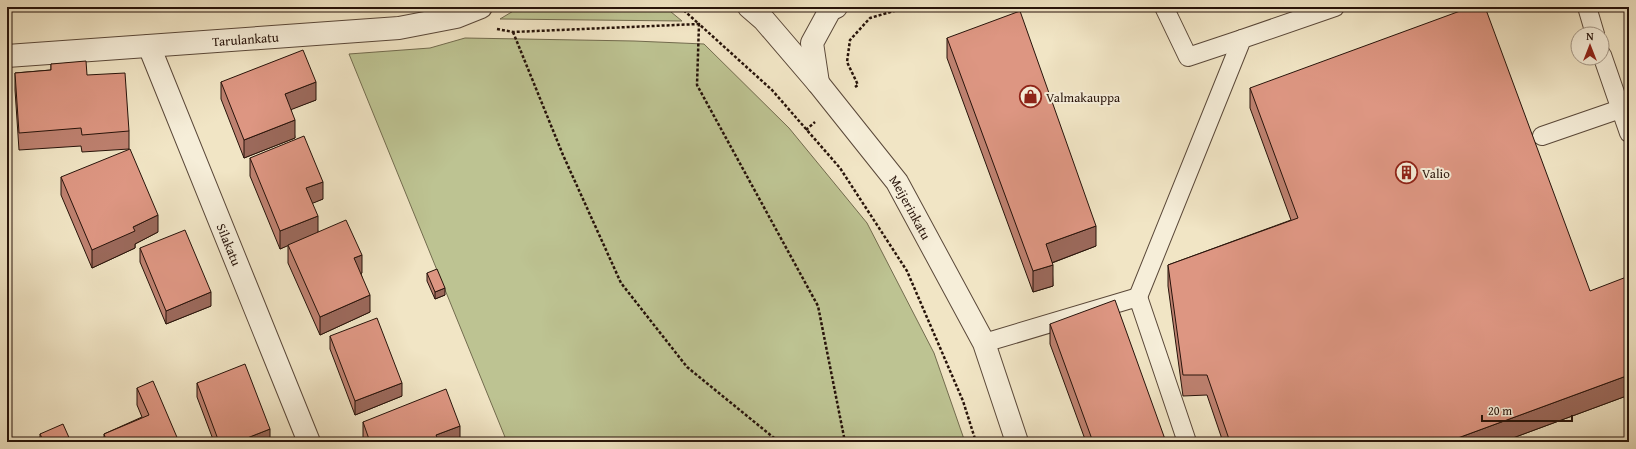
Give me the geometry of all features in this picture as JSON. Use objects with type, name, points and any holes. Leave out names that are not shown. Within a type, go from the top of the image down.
[{"type":"street","name":"Tarulankatu","points":[[7,56],[399,28],[456,17],[481,7]]},
{"type":"street","name":"Meijerinkatu","points":[[749,7],[764,20],[835,103],[897,182],[984,343],[1017,442]]},
{"type":"street","points":[[818,83],[812,43],[830,10],[836,7]]},
{"type":"street","name":"Silakatu","points":[[149,46],[309,442]]},
{"type":"lane","points":[[1164,7],[1188,57],[1335,7]]},
{"type":"lane","points":[[1587,7],[1592,26]]},
{"type":"lane","points":[[1187,442],[1138,297],[1242,39]]},
{"type":"lane","points":[[1607,66],[1625,107],[1629,133]]},
{"type":"lane","points":[[1542,136],[1625,107]]},
{"type":"lane","points":[[984,343],[1138,297]]},
{"type":"path","points":[[680,7],[772,90],[840,168],[907,271],[963,401],[976,442]]},
{"type":"path","points":[[806,130],[835,103],[858,85],[847,62],[850,40],[870,18],[901,9],[932,7]]},
{"type":"path","points":[[456,17],[478,26],[513,32],[699,24]]},
{"type":"path","points":[[699,24],[697,85],[818,306],[845,442]]},
{"type":"path","points":[[513,32],[563,155],[621,283],[688,367],[779,442]]},
{"type":"green space","points":[[520,7],[665,7],[682,21],[500,19]]},
{"type":"green space","points":[[465,38],[634,41],[704,44],[789,128],[867,223],[934,353],[965,442],[507,442],[349,54],[430,48]]},
{"type":"building","name":"Valio","points":[[1471,7],[1485,7],[1590,291],[1629,276],[1629,375],[1447,442],[1230,442],[1207,375],[1183,375],[1168,265],[1298,218],[1250,88]]},
{"type":"building","points":[[1020,11],[1096,226],[1046,244],[1053,265],[1033,271],[947,38]]},
{"type":"building","points":[[303,50],[316,82],[285,94],[295,120],[244,140],[221,82]]},
{"type":"building","points":[[86,61],[87,75],[125,73],[129,131],[82,135],[81,128],[19,133],[15,73],[51,70],[51,64]]},
{"type":"building","points":[[304,136],[323,182],[306,188],[318,216],[280,231],[250,158]]},
{"type":"building","points":[[130,149],[158,215],[133,227],[135,231],[92,250],[61,177]]},
{"type":"building","points":[[346,220],[362,255],[354,258],[370,295],[320,317],[288,245]]},
{"type":"building","points":[[185,230],[211,292],[166,311],[140,248]]},
{"type":"building","points":[[437,269],[445,288],[435,292],[427,273]]},
{"type":"building","points":[[1115,300],[1166,442],[1093,442],[1050,324]]},
{"type":"building","points":[[377,318],[402,383],[355,401],[330,336]]},
{"type":"building","points":[[245,364],[270,429],[237,442],[219,442],[197,383]]},
{"type":"building","points":[[153,381],[179,442],[107,442],[104,434],[149,415],[137,388]]},
{"type":"building","points":[[446,389],[460,426],[436,435],[439,442],[397,442],[396,439],[387,442],[370,442],[363,422]]},
{"type":"building","points":[[63,424],[71,442],[44,442],[40,434]]},
{"type":"place","name":"Valmakauppa","points":[[1030,97]]},
{"type":"place","name":"Valio","points":[[1406,173]]}]
